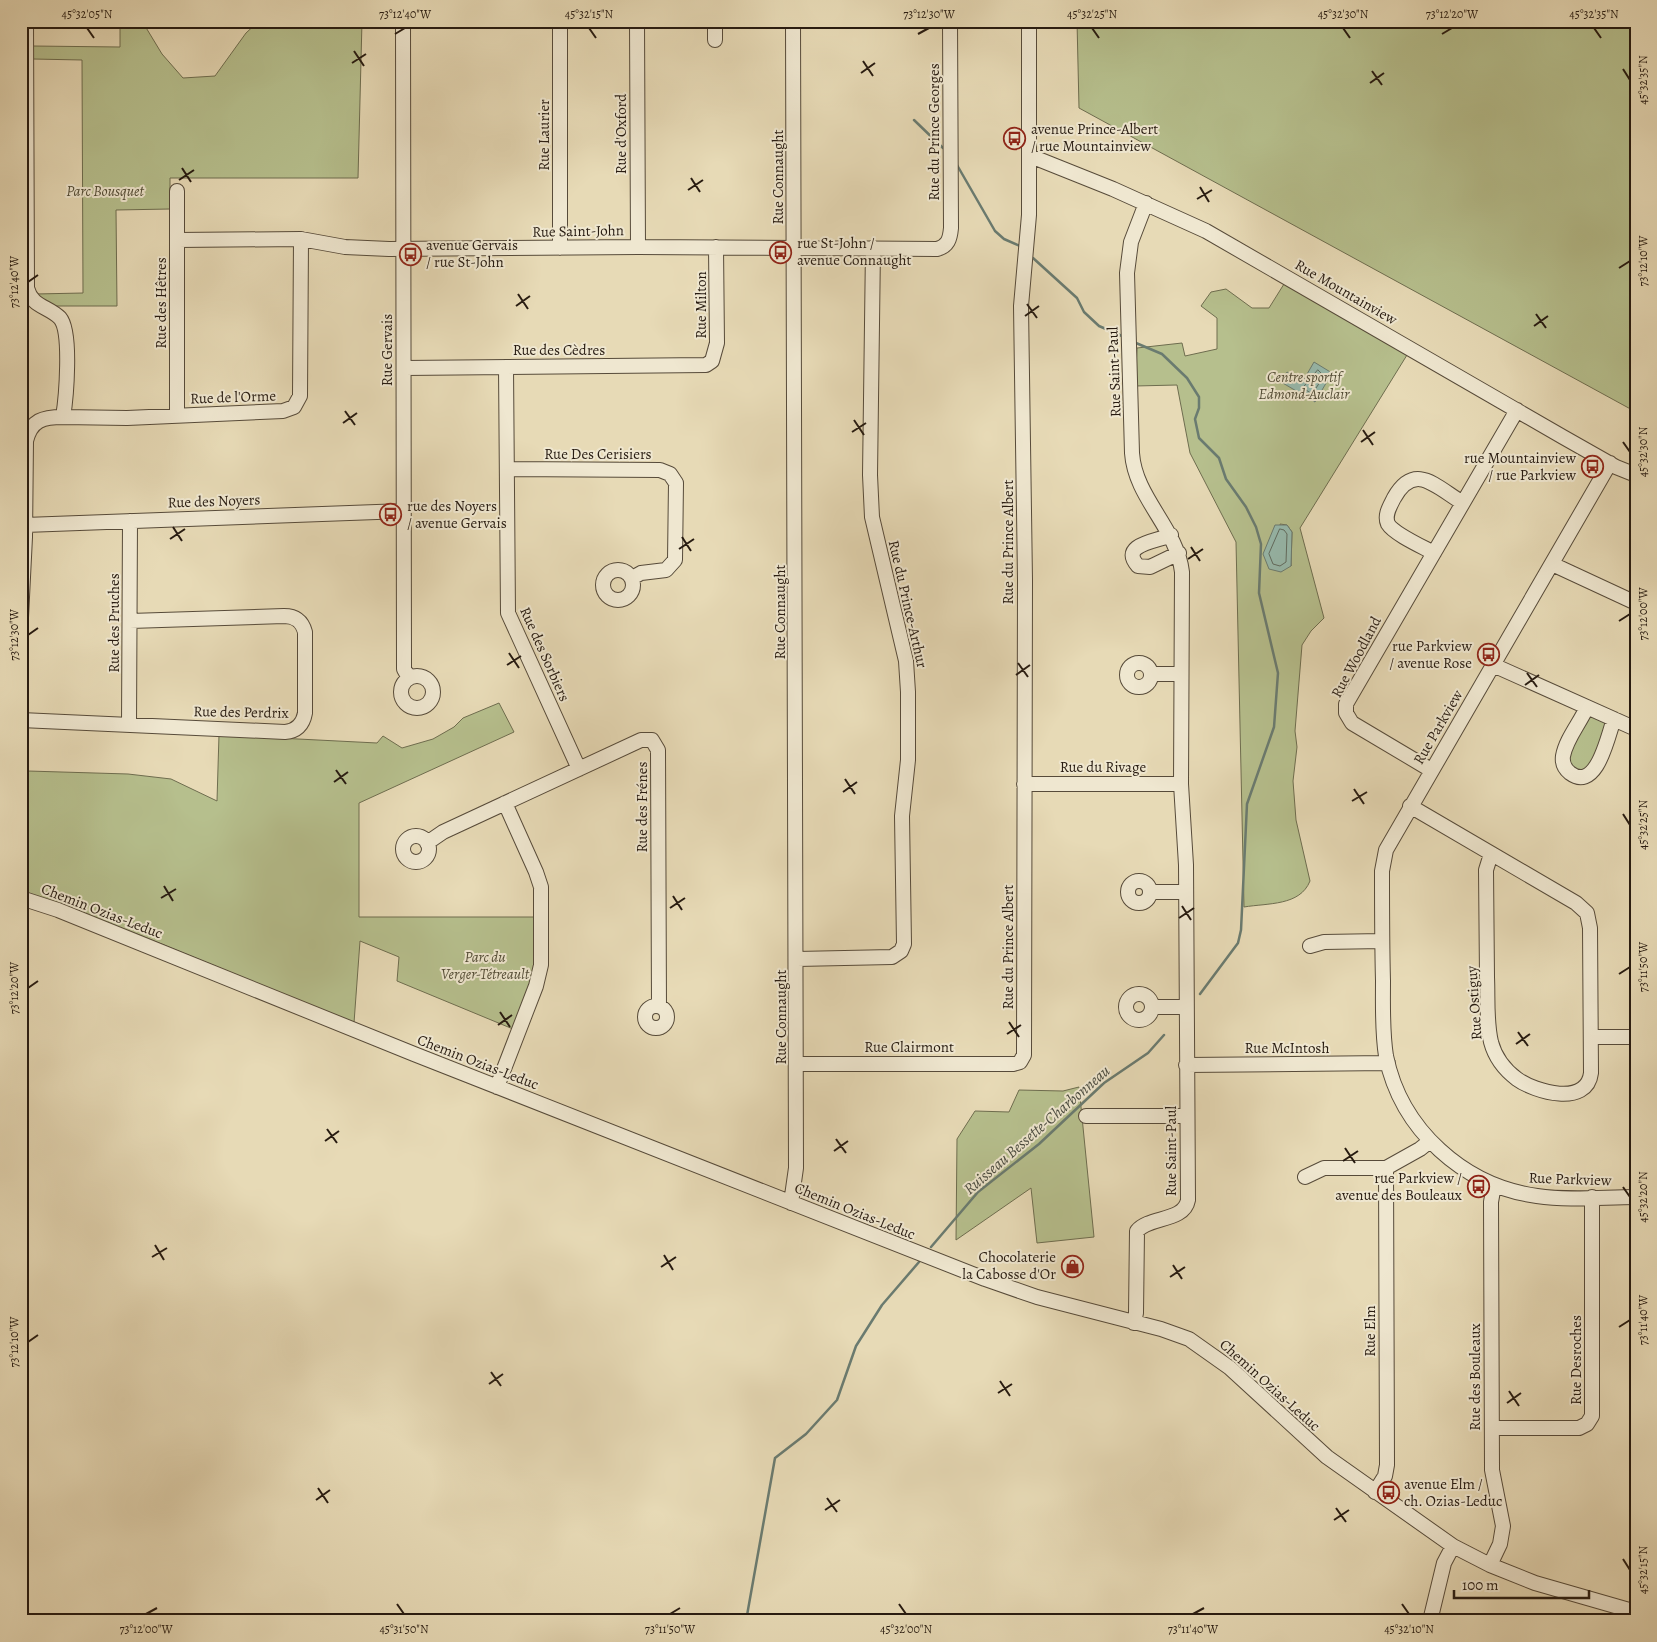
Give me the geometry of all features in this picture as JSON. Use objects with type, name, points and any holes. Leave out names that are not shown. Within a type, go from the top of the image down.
[{"type":"street","points":[[26,21],[24,134],[27,288],[34,302],[57,315],[65,326],[66,404],[63,417]]},
{"type":"street","name":"Rue Gervais","points":[[403,21],[404,669],[409,678]]},
{"type":"street","name":"Rue Laurier","points":[[560,21],[560,248]]},
{"type":"street","name":"Rue d'Oxford","points":[[637,21],[638,247]]},
{"type":"street","points":[[715,21],[715,40]]},
{"type":"street","name":"Rue Connaught","points":[[791,1203],[796,1176],[797,1064],[793,21]]},
{"type":"street","name":"Rue du Prince Georges","points":[[948,242],[951,228],[950,21]]},
{"type":"street","name":"Rue du Prince Albert","points":[[1020,1062],[1024,1055],[1025,580],[1021,306],[1028,229],[1029,21]]},
{"type":"street","name":"Rue Mountainview","points":[[1029,158],[1038,159],[1146,203],[1226,242],[1610,463],[1636,475]]},
{"type":"street","name":"Rue des Hêtres","points":[[177,191],[177,415]]},
{"type":"street","name":"Rue Saint-Paul","points":[[1134,1323],[1136,1313],[1137,1231],[1144,1225],[1181,1212],[1187,1204],[1186,892],[1181,784],[1182,585],[1179,553],[1171,535],[1139,481],[1133,459],[1127,273],[1131,242],[1146,203]]},
{"type":"street","name":"Rue Saint-John","points":[[177,240],[300,239],[345,247],[404,249],[716,247],[937,249],[944,247],[948,242]]},
{"type":"street","name":"Rue de l'Orme","points":[[21,617],[25,525],[25,450],[28,432],[40,420],[63,417],[283,411],[296,405],[300,396],[300,239]]},
{"type":"street","name":"Rue Milton","points":[[712,361],[717,344],[716,247]]},
{"type":"street","name":"Rue du Prince-Arthur","points":[[797,959],[892,957],[901,951],[904,944],[902,816],[908,760],[908,692],[906,661],[872,517],[870,475],[873,248]]},
{"type":"street","name":"Rue des Cèdres","points":[[404,368],[700,367],[712,361]]},
{"type":"street","name":"Rue des Sorbiers","points":[[506,367],[508,613],[579,769]]},
{"type":"street","name":"Rue Woodland","points":[[1431,770],[1352,723],[1347,716],[1346,707],[1348,699],[1517,410]]},
{"type":"street","name":"Rue Parkview","points":[[1610,463],[1388,846],[1383,860],[1383,1021],[1388,1063],[1401,1100],[1430,1141],[1461,1168],[1494,1185],[1537,1196],[1636,1197]]},
{"type":"street","name":"Rue Des Cerisiers","points":[[507,470],[660,470],[670,474],[676,483],[675,560],[666,570],[641,573],[632,578]]},
{"type":"street","points":[[1434,552],[1390,526],[1387,515],[1393,500],[1407,481],[1417,478],[1463,503]]},
{"type":"street","name":"Rue des Noyers","points":[[25,525],[404,511]]},
{"type":"street","name":"Rue des Pruches","points":[[129,724],[130,521]]},
{"type":"street","points":[[1171,535],[1162,540],[1138,546],[1134,552],[1134,562],[1140,567],[1149,567],[1179,553]]},
{"type":"street","points":[[1552,564],[1636,603]]},
{"type":"street","name":"Rue des Perdrix","points":[[21,720],[288,731],[299,726],[305,713],[305,632],[302,623],[294,617],[130,621]]},
{"type":"street","points":[[1493,665],[1636,729]]},
{"type":"street","points":[[1152,674],[1181,674]]},
{"type":"street","points":[[1587,707],[1563,756],[1565,768],[1574,776],[1586,776],[1595,769],[1614,719]]},
{"type":"street","name":"Rue des Frénes","points":[[427,843],[443,832],[505,803],[644,739],[650,739],[657,746],[659,1006]]},
{"type":"street","name":"Rue du Rivage","points":[[1024,784],[1181,784]]},
{"type":"street","points":[[497,1087],[536,986],[541,965],[540,882],[505,803]]},
{"type":"street","name":"Rue Ostiguy","points":[[1410,806],[1576,903],[1586,913],[1590,928],[1590,1079],[1584,1087],[1576,1092],[1555,1092],[1527,1085],[1508,1071],[1498,1057],[1490,1035],[1486,870],[1491,854]]},
{"type":"street","points":[[1150,892],[1186,892]]},
{"type":"street","name":"Chemin Ozias-Leduc","points":[[21,898],[82,920],[791,1203],[1036,1297],[1174,1334],[1200,1346],[1230,1368],[1313,1445],[1375,1492],[1453,1546],[1490,1565],[1572,1595],[1636,1612]]},
{"type":"street","points":[[1310,946],[1324,942],[1382,941]]},
{"type":"street","points":[[1152,1007],[1186,1007]]},
{"type":"street","points":[[1590,1037],[1636,1037]]},
{"type":"street","name":"Rue Clairmont","points":[[797,1064],[1013,1064],[1020,1062]]},
{"type":"street","name":"Rue McIntosh","points":[[1186,1065],[1388,1063]]},
{"type":"street","points":[[1086,1116],[1187,1116]]},
{"type":"street","points":[[1305,1177],[1324,1168],[1386,1168],[1420,1149],[1430,1141]]},
{"type":"street","name":"Rue Elm","points":[[1375,1492],[1385,1476],[1387,1465],[1386,1168]]},
{"type":"street","name":"Rue des Bouleaux","points":[[1490,1565],[1500,1544],[1503,1526],[1492,1476],[1490,1202],[1494,1185]]},
{"type":"street","name":"Rue Desroches","points":[[1492,1428],[1576,1428],[1587,1424],[1592,1416],[1592,1197]]},
{"type":"street","points":[[1430,1621],[1444,1563],[1453,1546]]},
{"type":"green space","name":"Parc Bousquet","points":[[120,21],[142,21],[162,54],[183,78],[215,76],[246,33],[259,21],[362,21],[358,178],[170,178],[170,209],[116,210],[117,306],[52,306],[35,294],[83,293],[82,60],[33,59],[33,46],[120,47]]},
{"type":"green space","points":[[1077,21],[1636,21],[1636,412],[1079,108]]},
{"type":"green space","name":"Centre sportif Edmond-Auclair","points":[[1284,284],[1407,355],[1300,528],[1324,618],[1311,631],[1302,645],[1295,731],[1297,747],[1293,781],[1296,820],[1310,881],[1299,895],[1291,899],[1273,904],[1244,907],[1236,542],[1190,453],[1177,385],[1135,386],[1137,348],[1182,343],[1185,356],[1217,349],[1217,318],[1201,306],[1211,292],[1226,289],[1252,308],[1269,308]],"holes":[[[1280,524],[1287,525],[1292,532],[1291,566]]]},
{"type":"green space","name":"Parc du Verger-Tétreault","points":[[499,703],[514,732],[359,803],[359,917],[535,917],[533,976],[513,1029],[397,981],[399,957],[360,941],[354,1023],[137,934],[25,892],[28,771],[128,774],[171,779],[217,801],[219,735],[377,743],[383,736],[402,748],[433,739],[454,727],[463,718]]},
{"type":"green space","points":[[1593,716],[1604,722],[1606,727],[1589,770],[1571,771],[1567,756],[1588,718]]},
{"type":"green space","points":[[1079,1087],[1094,1237],[1037,1243],[1031,1188],[956,1240],[957,1139],[975,1111],[1009,1112],[1019,1090],[1063,1091]]},
{"type":"water","points":[[1314,362],[1332,373],[1315,402],[1281,382],[1287,372],[1303,381]]},
{"type":"water","points":[[1275,525],[1287,525],[1292,532],[1291,566],[1281,572],[1269,569],[1263,554]]},
{"type":"waterway","name":"Ruisseau Bessette-Charbonneau","points":[[914,120],[943,148]]},
{"type":"waterway","name":"Ruisseau Bessette-Charbonneau","points":[[957,165],[995,231],[1004,239],[1020,246]]},
{"type":"waterway","name":"Ruisseau Bessette-Charbonneau","points":[[1033,258],[1077,298],[1084,312],[1099,326],[1122,336]]},
{"type":"waterway","name":"Ruisseau Bessette-Charbonneau","points":[[1136,343],[1162,354],[1187,378],[1199,397],[1199,408],[1195,419],[1199,438],[1219,458],[1226,479],[1246,507],[1256,527],[1261,544],[1259,593],[1278,673],[1274,727],[1247,804],[1241,930],[1238,943],[1200,994]]},
{"type":"waterway","name":"Ruisseau Bessette-Charbonneau","points":[[931,1247],[978,1192],[1039,1144],[1104,1083],[1148,1053],[1164,1035]]},
{"type":"waterway","name":"Ruisseau Bessette-Charbonneau","points":[[746,1621],[775,1458],[806,1434],[837,1400],[856,1346],[882,1305],[919,1262]]},
{"type":"place","name":"avenue Prince-Albert / rue Mountainview","points":[[1015,138]]},
{"type":"place","name":"rue St-John / avenue Connaught","points":[[781,252]]},
{"type":"place","name":"avenue Gervais / rue St-John","points":[[410,254]]},
{"type":"place","name":"rue Mountainview / rue Parkview","points":[[1592,467]]},
{"type":"place","name":"rue des Noyers / avenue Gervais","points":[[391,515]]},
{"type":"place","name":"rue Parkview / avenue Rose","points":[[1488,655]]},
{"type":"place","name":"rue Parkview / avenue des Bouleaux","points":[[1478,1187]]},
{"type":"place","name":"Chocolaterie la Cabosse d'Or","points":[[1072,1266]]},
{"type":"place","name":"avenue Elm / ch. Ozias-Leduc","points":[[1388,1493]]}]
